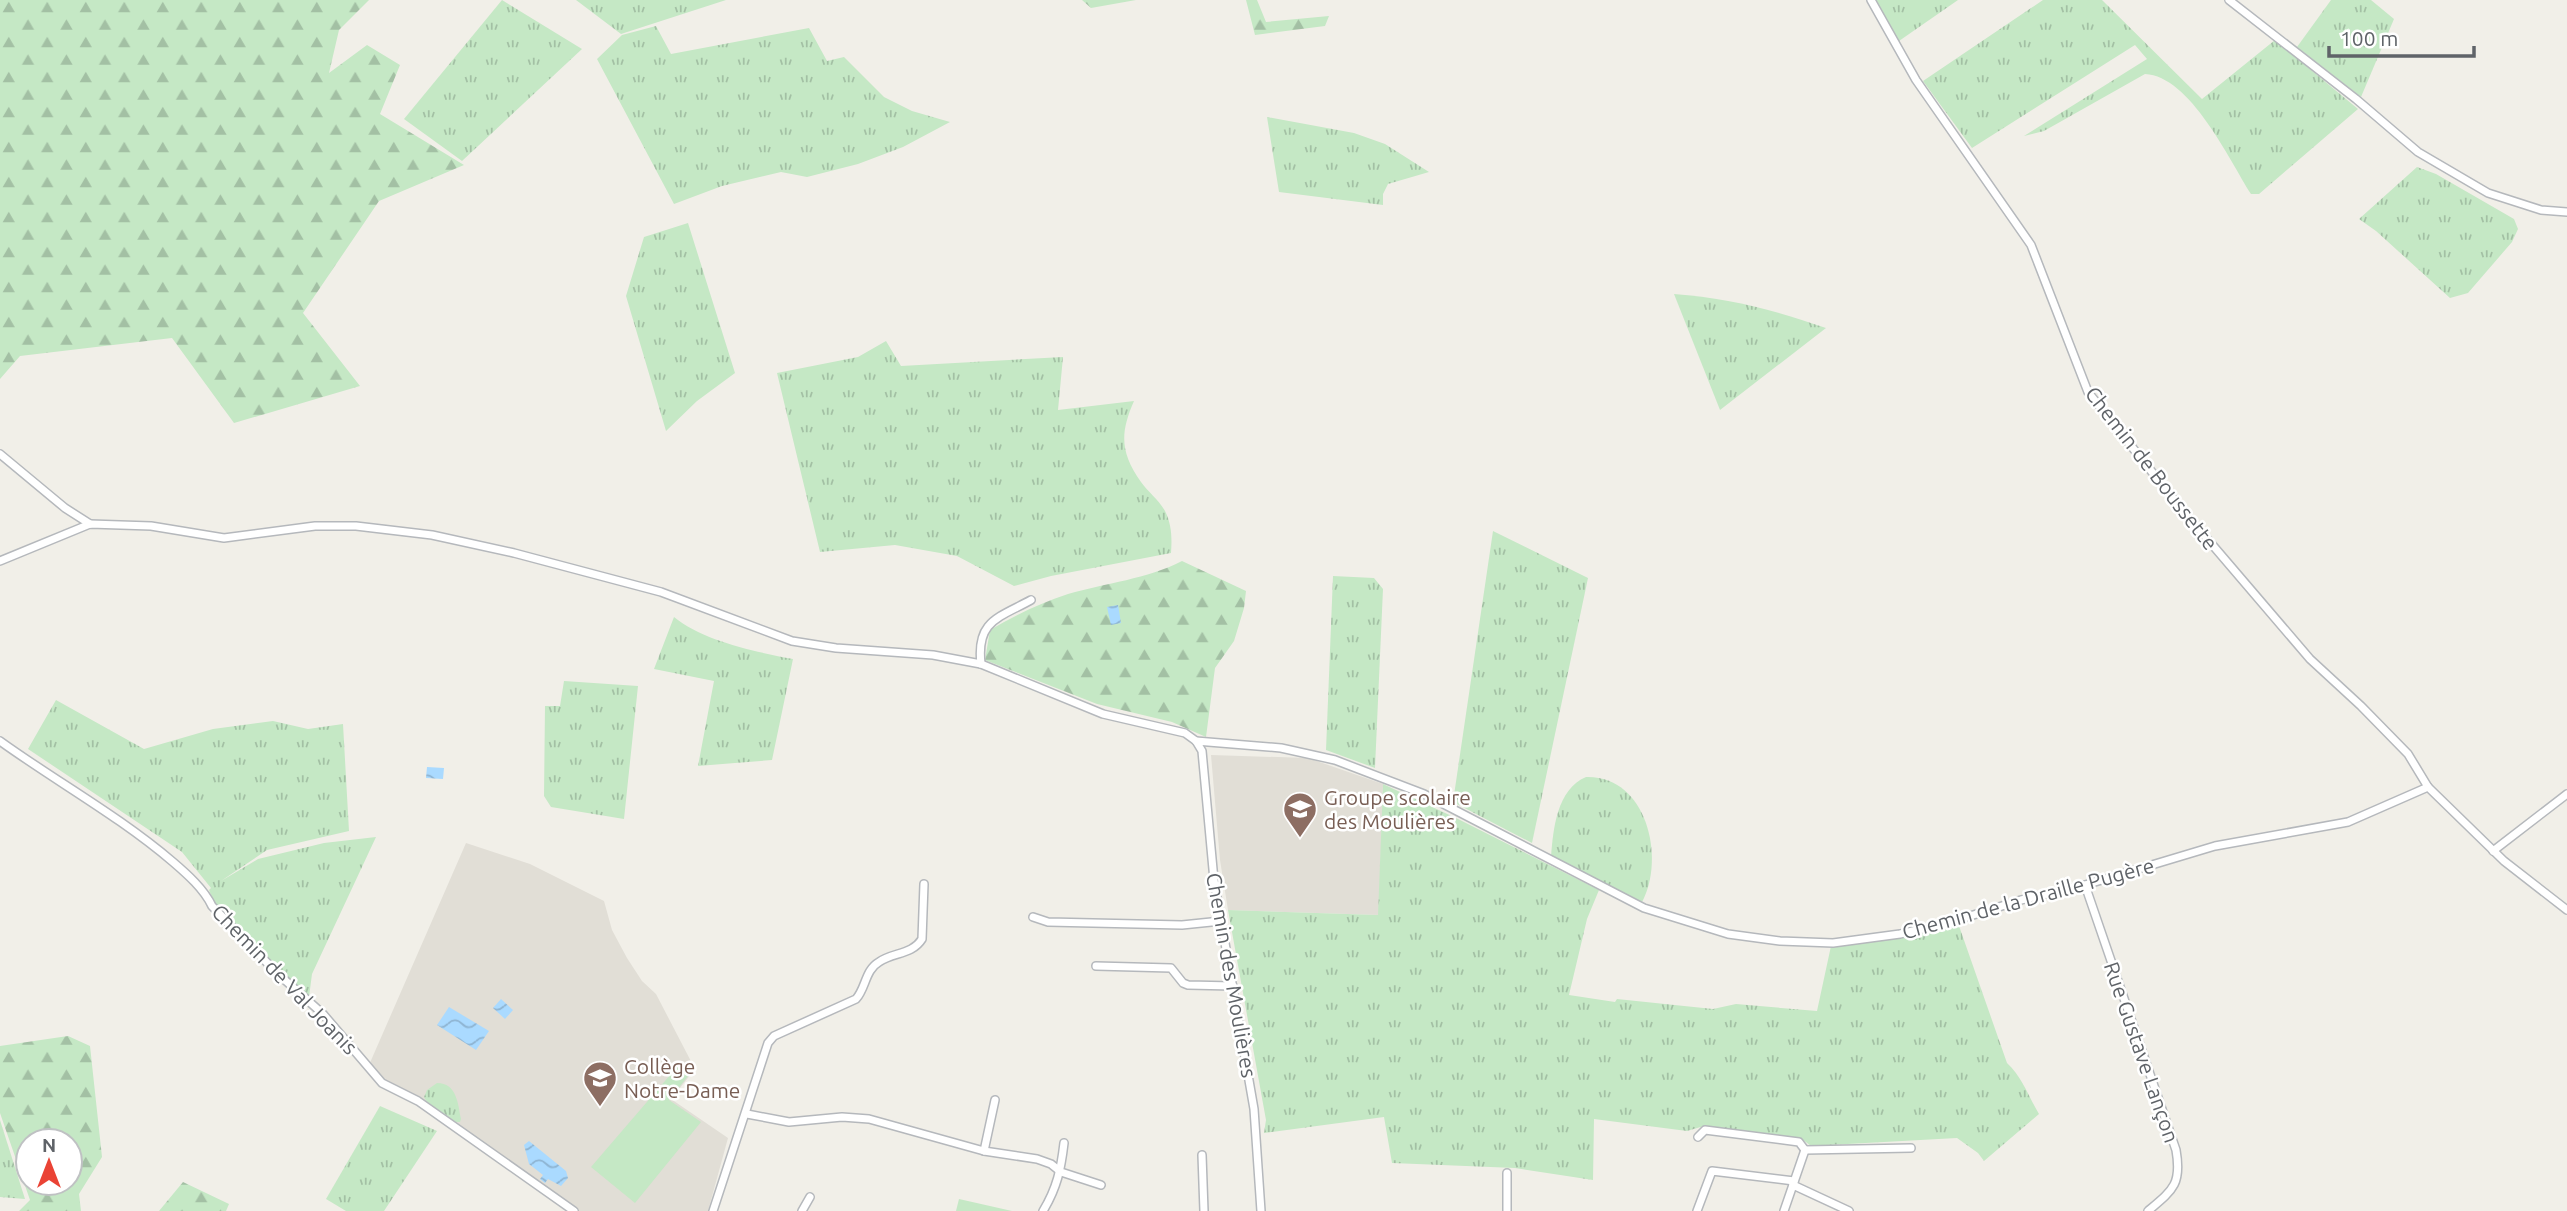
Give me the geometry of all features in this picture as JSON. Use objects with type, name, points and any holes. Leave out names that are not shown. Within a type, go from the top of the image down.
[{"type":"street","name":"Chemin de Boussette","points":[[1871,0],[1916,80],[2031,244],[2088,392],[2179,507],[2309,659],[2408,754],[2428,788],[2493,851],[2567,910]]},
{"type":"street","points":[[2229,0],[2356,99],[2418,152],[2488,193],[2541,210],[2567,212]]},
{"type":"street","points":[[0,454],[65,508],[90,524]]},
{"type":"street","name":"Chemin de la Draille Pugère","points":[[90,524],[150,526],[224,538],[315,526],[356,526],[432,535],[514,553],[661,592],[792,641],[836,648],[933,656],[981,664],[1103,714],[1185,733],[1196,741],[1281,748],[1335,760],[1424,794],[1644,908],[1728,934],[1780,942],[1843,942],[1899,934],[1951,922],[2215,846],[2348,822],[2428,788]]},
{"type":"street","points":[[0,561],[90,524]]},
{"type":"street","points":[[981,664],[980,639],[987,625],[1031,600]]},
{"type":"street","name":"Chemin de Val Joanis","points":[[0,741],[115,817],[185,873],[209,898],[212,906],[277,973],[323,1014],[382,1083],[418,1101],[574,1211]]},
{"type":"street","name":"Chemin des Moulières","points":[[1196,741],[1202,751],[1214,880],[1254,1109],[1261,1211]]},
{"type":"street","points":[[2493,851],[2567,794]]},
{"type":"street","points":[[713,1211],[747,1114],[763,1055],[774,1036],[856,999],[861,994],[872,968],[880,961],[918,946],[922,939],[925,884]]},
{"type":"street","name":"Rue Gustave Lançon","points":[[2085,885],[2176,1150],[2179,1169],[2176,1184],[2168,1195],[2148,1211]]},
{"type":"street","points":[[1033,917],[1048,922],[1182,925],[1221,921]]},
{"type":"street","points":[[1096,966],[1171,968],[1183,983],[1188,985],[1233,986]]},
{"type":"street","points":[[984,1151],[995,1100]]},
{"type":"street","points":[[747,1114],[789,1122],[842,1117],[869,1119],[984,1151],[1037,1159],[1051,1164],[1061,1172],[1101,1185]]},
{"type":"street","points":[[1699,1137],[1705,1130],[1759,1136],[1799,1142],[1805,1150]]},
{"type":"street","points":[[1043,1211],[1055,1191],[1065,1143]]},
{"type":"street","points":[[1805,1150],[1911,1148]]},
{"type":"street","points":[[1784,1211],[1805,1150]]},
{"type":"street","points":[[1202,1155],[1204,1211]]},
{"type":"street","points":[[1697,1211],[1712,1171],[1794,1183],[1849,1211]]},
{"type":"street","points":[[1507,1173],[1507,1211]]},
{"type":"street","points":[[802,1211],[810,1197]]},
{"type":"shaded area","name":"Groupe scolaire des Moulières","points":[[1211,755],[1308,758],[1383,784],[1379,915],[1228,910],[1220,860]]},
{"type":"shaded area","points":[[466,843],[530,864],[604,901],[612,930],[627,958],[642,981],[656,994],[695,1069],[671,1099],[728,1138],[708,1211],[570,1211],[387,1084],[369,1065]]},
{"type":"green space","points":[[0,0],[369,0],[339,30],[329,73],[367,45],[400,65],[380,114],[464,165],[379,201],[303,313],[360,386],[234,423],[172,338],[20,356],[0,379]]},
{"type":"green space","points":[[502,0],[582,49],[462,161],[404,119]]},
{"type":"green space","points":[[576,0],[726,0],[621,34]]},
{"type":"green space","points":[[1082,0],[1136,0],[1091,8]]},
{"type":"green space","points":[[1246,0],[1257,0],[1266,22],[1329,16],[1325,26],[1255,35]]},
{"type":"green space","points":[[1876,0],[1958,0],[1899,41]]},
{"type":"green space","points":[[2043,0],[2102,0],[2202,99],[2275,40],[2358,109],[2259,194],[2251,194],[2220,141],[2193,104],[2162,78],[2145,74],[2044,131],[2024,136],[2147,59],[2135,45],[1972,148],[1923,81]]},
{"type":"green space","points":[[2331,0],[2371,0],[2394,19],[2361,97],[2297,47]]},
{"type":"green space","points":[[656,26],[671,54],[809,28],[827,61],[844,57],[884,97],[912,111],[950,122],[903,147],[858,164],[807,177],[781,172],[722,186],[674,204],[597,59],[622,35]]},
{"type":"green space","points":[[1267,117],[1354,133],[1385,144],[1429,172],[1388,184],[1383,194],[1383,205],[1279,192]]},
{"type":"green space","points":[[2417,167],[2436,174],[2514,219],[2518,229],[2512,242],[2468,293],[2450,298],[2359,219]]},
{"type":"green space","points":[[688,223],[735,373],[697,401],[666,431],[626,296],[644,237]]},
{"type":"green space","points":[[1674,294],[1751,306],[1826,328],[1720,410]]},
{"type":"green space","points":[[886,341],[901,366],[1063,357],[1058,410],[1134,401],[1126,423],[1126,452],[1141,482],[1165,511],[1171,532],[1171,553],[1051,576],[1014,586],[957,556],[895,545],[820,552],[777,373],[858,357]]},
{"type":"green space","points":[[1493,531],[1588,578],[1532,843],[1453,802]]},
{"type":"green space","points":[[1182,561],[1246,591],[1234,641],[1215,668],[1206,737],[1172,722],[1097,704],[985,660],[990,630],[1019,614],[1068,594],[1141,576]]},
{"type":"green space","points":[[1333,576],[1374,578],[1383,589],[1375,768],[1326,750]]},
{"type":"green space","points":[[674,617],[715,639],[793,659],[772,760],[698,766],[714,681],[654,669]]},
{"type":"green space","points":[[564,681],[638,686],[624,819],[551,807],[544,796],[545,706],[560,706]]},
{"type":"green space","points":[[56,700],[144,749],[213,729],[273,721],[308,729],[343,724],[349,831],[267,850],[221,881],[258,859],[324,843],[376,837],[312,974],[309,997],[239,933],[216,904],[209,890],[211,888],[182,852],[28,749]]},
{"type":"green space","points":[[1586,777],[1607,780],[1623,789],[1646,822],[1652,863],[1649,884],[1642,902],[1551,857],[1558,811],[1569,791]]},
{"type":"green space","points":[[1383,784],[1599,890],[1587,919],[1569,995],[1615,1002],[1617,999],[1713,1009],[1736,1004],[1817,1011],[1831,946],[1911,936],[1958,923],[2007,1063],[2021,1081],[2039,1114],[1984,1161],[1978,1153],[1957,1138],[1811,1146],[1802,1139],[1704,1126],[1687,1131],[1594,1119],[1593,1180],[1515,1168],[1392,1163],[1384,1117],[1264,1133],[1266,1120],[1228,910],[1378,915]]},
{"type":"green space","points":[[68,1036],[90,1046],[102,1157],[84,1186],[84,1127],[14,1127],[14,1154],[0,1113],[0,1046]]},
{"type":"green space","points":[[677,1067],[688,1076],[669,1100],[701,1122],[635,1203],[591,1167]]},
{"type":"green space","points":[[437,1083],[453,1090],[459,1107],[460,1122],[427,1102],[424,1097],[427,1090]]},
{"type":"green space","points":[[380,1106],[437,1131],[384,1211],[346,1211],[326,1199]]},
{"type":"green space","points":[[0,1120],[14,1164],[14,1197],[25,1199],[0,1197]]},
{"type":"green space","points":[[183,1182],[229,1204],[226,1211],[159,1211]]},
{"type":"green space","points":[[29,1197],[79,1197],[81,1211],[19,1211],[30,1200]]},
{"type":"green space","points":[[959,1199],[1012,1211],[956,1211]]},
{"type":"water","points":[[1118,605],[1121,623],[1111,625],[1107,607]]},
{"type":"water","points":[[427,767],[444,768],[443,779],[426,778]]},
{"type":"water","points":[[501,999],[513,1010],[505,1019],[493,1008]]},
{"type":"water","points":[[449,1007],[489,1031],[476,1050],[437,1025]]},
{"type":"water","points":[[529,1141],[566,1171],[568,1178],[561,1186],[548,1179],[545,1183],[540,1179],[543,1175],[529,1164],[524,1145]]},
{"type":"place","name":"Groupe scolaire des Moulières","points":[[1300,839]]},
{"type":"place","name":"Collège Notre-Dame","points":[[600,1108]]}]
